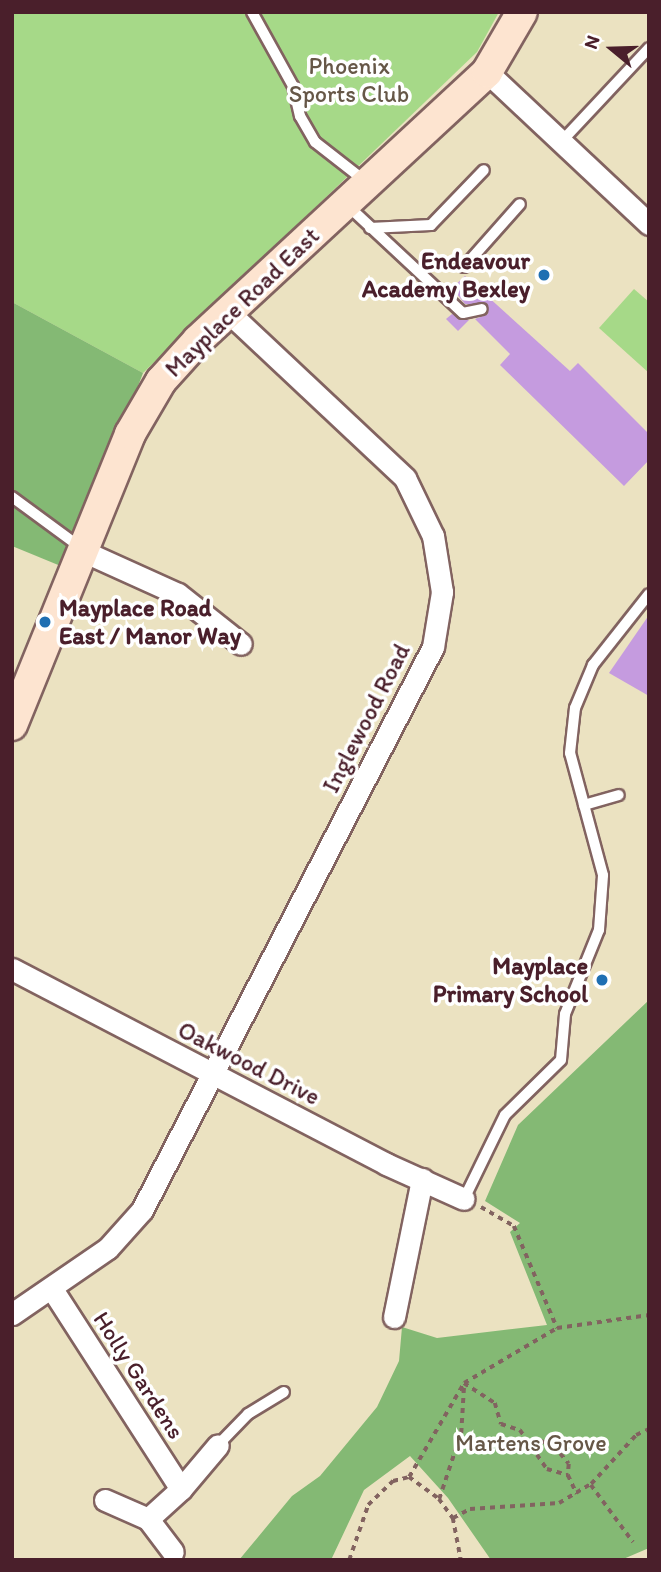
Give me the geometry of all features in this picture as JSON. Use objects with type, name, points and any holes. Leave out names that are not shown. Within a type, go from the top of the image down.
[{"type":"street","name":"Mayplace Road East","points":[[13,721],[85,552],[130,434],[161,381],[345,203],[487,72],[522,12]]},
{"type":"street","points":[[487,72],[648,222]]},
{"type":"street","name":"Inglewood Road","points":[[12,1314],[108,1248],[142,1210],[433,647],[442,592],[433,536],[405,478],[229,313]]},
{"type":"street","points":[[85,552],[178,594],[241,644]]},
{"type":"street","name":"Oakwood Drive","points":[[12,969],[464,1199]]},
{"type":"street","points":[[394,1317],[422,1179]]},
{"type":"street","name":"Holly Gardens","points":[[52,1289],[181,1489]]},
{"type":"street","name":"Holly Gardens","points":[[148,1519],[181,1489],[218,1444]]},
{"type":"street","points":[[105,1500],[148,1519],[173,1552]]},
{"type":"lane","points":[[251,12],[293,86],[299,116],[315,142],[367,183]]},
{"type":"lane","points":[[562,141],[649,48]]},
{"type":"lane","points":[[370,228],[431,225],[484,170]]},
{"type":"lane","points":[[345,203],[463,313],[482,309]]},
{"type":"lane","points":[[464,267],[520,204]]},
{"type":"lane","points":[[12,498],[85,552]]},
{"type":"lane","points":[[464,1199],[505,1115],[561,1060],[565,1014],[599,930],[603,875],[570,753],[575,708],[593,665],[649,594]]},
{"type":"lane","points":[[584,805],[619,794]]},
{"type":"lane","points":[[218,1444],[247,1414],[284,1392]]},
{"type":"path","points":[[464,1199],[514,1226],[557,1328]]},
{"type":"path","points":[[348,1560],[368,1505],[393,1481],[409,1477],[464,1383],[557,1328],[649,1315]]},
{"type":"path","points":[[464,1383],[495,1403],[501,1424],[520,1430],[547,1469],[568,1475]]},
{"type":"path","points":[[439,1499],[461,1433],[464,1383]]},
{"type":"path","points":[[453,1518],[470,1509],[539,1506],[577,1494],[591,1484],[636,1436],[649,1429]]},
{"type":"path","points":[[534,1451],[541,1441],[554,1447],[569,1464],[568,1475],[577,1494]]},
{"type":"path","points":[[409,1477],[439,1499],[453,1518],[461,1560]]},
{"type":"path","points":[[591,1484],[634,1542]]},
{"type":"green space","name":"Phoenix Sports Club","points":[[12,12],[499,12],[477,52],[143,373],[12,302]]},
{"type":"green space","points":[[634,289],[649,302],[649,373],[599,328]]},
{"type":"green space","points":[[12,302],[143,373],[68,569],[12,546]]},
{"type":"green space","name":"Martens Grove","points":[[649,1000],[649,1548],[621,1560],[491,1560],[448,1498],[410,1456],[364,1490],[331,1560],[239,1560],[292,1496],[320,1476],[377,1407],[399,1361],[402,1327],[437,1338],[547,1325],[510,1232],[520,1223],[485,1201],[518,1125]]},
{"type":"building","points":[[465,276],[570,371],[578,363],[649,434],[649,460],[624,486],[500,365],[510,354],[475,319],[488,314],[488,304],[465,304],[452,288]]},
{"type":"building","points":[[452,314],[469,320],[458,331],[446,319]]},
{"type":"building","points":[[649,615],[649,696],[609,673]]},
{"type":"place","name":"Endeavour Academy Bexley","points":[[544,275]]},
{"type":"place","name":"Mayplace Road East / Manor Way","points":[[45,622]]},
{"type":"place","name":"Mayplace Primary School","points":[[602,980]]}]
